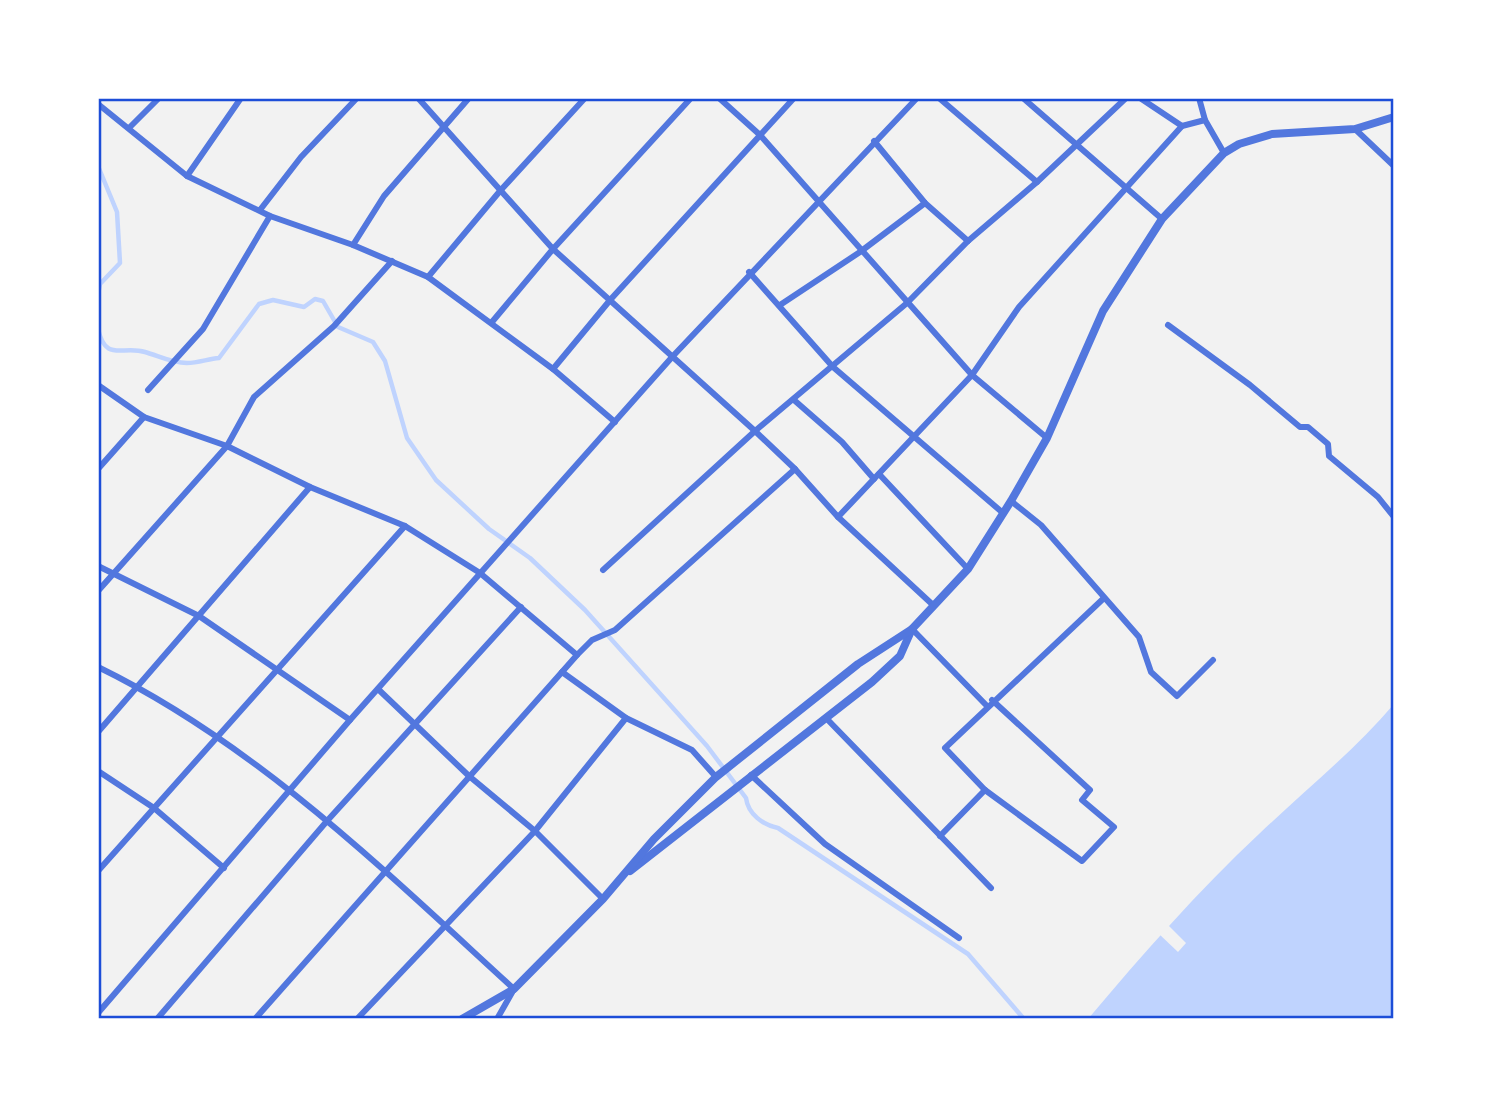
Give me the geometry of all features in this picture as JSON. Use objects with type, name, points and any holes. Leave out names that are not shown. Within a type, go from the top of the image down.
[{"type":"street","points":[[130,127],[159,98]]},
{"type":"street","points":[[187,176],[241,98]]},
{"type":"street","points":[[260,210],[301,157],[358,98]]},
{"type":"street","points":[[418,98],[553,249],[755,431],[795,469],[838,517],[933,605]]},
{"type":"street","points":[[353,245],[384,196],[469,98]]},
{"type":"street","points":[[428,277],[500,191],[585,98]]},
{"type":"street","points":[[492,322],[553,249],[691,98]]},
{"type":"street","points":[[719,98],[760,135],[860,252],[972,375],[1047,438]]},
{"type":"street","points":[[553,369],[611,299],[794,98]]},
{"type":"street","points":[[98,1013],[101,1004],[224,868],[350,720],[673,356],[749,272],[917,98]]},
{"type":"street","points":[[939,98],[1037,182]]},
{"type":"street","points":[[1023,98],[1162,219]]},
{"type":"street","points":[[603,570],[755,431],[906,303],[968,241],[1037,182],[1126,98]]},
{"type":"street","points":[[1140,98],[1182,125]]},
{"type":"street","points":[[1199,98],[1205,120],[1224,153]]},
{"type":"street","points":[[98,104],[130,127],[187,176],[270,216],[353,245],[428,277],[553,369],[615,422]]},
{"type":"street","points":[[497,1019],[514,989],[630,871],[654,839],[718,775],[858,664],[912,629],[968,569],[1047,438],[1103,311],[1162,219],[1224,153],[1239,144],[1272,134],[1355,129],[1394,117]]},
{"type":"street","points":[[838,517],[972,375],[1019,307],[1182,125],[1205,120]]},
{"type":"street","points":[[1355,129],[1394,166]]},
{"type":"street","points":[[874,141],[925,203],[968,241]]},
{"type":"street","points":[[780,305],[860,252],[925,203]]},
{"type":"street","points":[[148,390],[182,356],[208,321],[270,216]]},
{"type":"street","points":[[98,591],[227,446],[254,397],[334,326],[392,261]]},
{"type":"street","points":[[749,272],[833,367],[1003,513]]},
{"type":"street","points":[[1168,325],[1250,385],[1300,427],[1308,427],[1328,444],[1329,456],[1378,497],[1394,517]]},
{"type":"street","points":[[98,385],[144,416],[227,446],[310,487],[405,526],[480,573],[577,655]]},
{"type":"street","points":[[794,400],[842,442],[968,569]]},
{"type":"street","points":[[98,470],[144,416]]},
{"type":"street","points":[[255,1019],[577,655],[592,640],[615,630],[795,469]]},
{"type":"street","points":[[98,732],[310,487]]},
{"type":"street","points":[[1011,501],[1041,526],[1139,637],[1151,672],[1177,696],[1213,660]]},
{"type":"street","points":[[98,871],[405,526]]},
{"type":"street","points":[[98,566],[112,576],[199,616],[350,720]]},
{"type":"street","points":[[912,629],[990,703],[1090,790],[1082,800],[1114,827],[1082,861],[985,790],[946,748],[990,703],[1104,597]]},
{"type":"street","points":[[157,1019],[327,821],[521,607]]},
{"type":"street","points":[[630,871],[872,682],[900,656],[912,629]]},
{"type":"street","points":[[98,667],[138,687],[292,790],[514,989]]},
{"type":"street","points":[[562,672],[626,718],[691,750],[718,775]]},
{"type":"street","points":[[379,690],[469,776],[535,831],[603,899]]},
{"type":"street","points":[[357,1019],[535,831],[626,718]]},
{"type":"street","points":[[826,718],[991,888]]},
{"type":"street","points":[[98,771],[154,808],[224,868]]},
{"type":"street","points":[[749,777],[825,844],[959,937]]},
{"type":"street","points":[[940,836],[985,790]]},
{"type":"street","points":[[461,1019],[514,989]]},
{"type":"water","points":[[1394,704],[1394,1019],[1088,1019],[1214,878],[1345,755]]},
{"type":"pier","points":[[1167,924],[1186,943],[1178,952],[1158,933]]},
{"type":"waterway","points":[[98,166],[117,212],[120,263],[100,284],[98,294]]},
{"type":"waterway","points":[[98,329],[105,346],[110,349],[137,350],[187,363],[219,358],[259,304],[273,300],[304,307],[315,299],[323,301],[338,327],[373,342],[385,361],[407,438],[436,480],[489,529],[530,558],[585,610],[707,746],[746,798],[753,814],[968,954],[1024,1019]]}]
